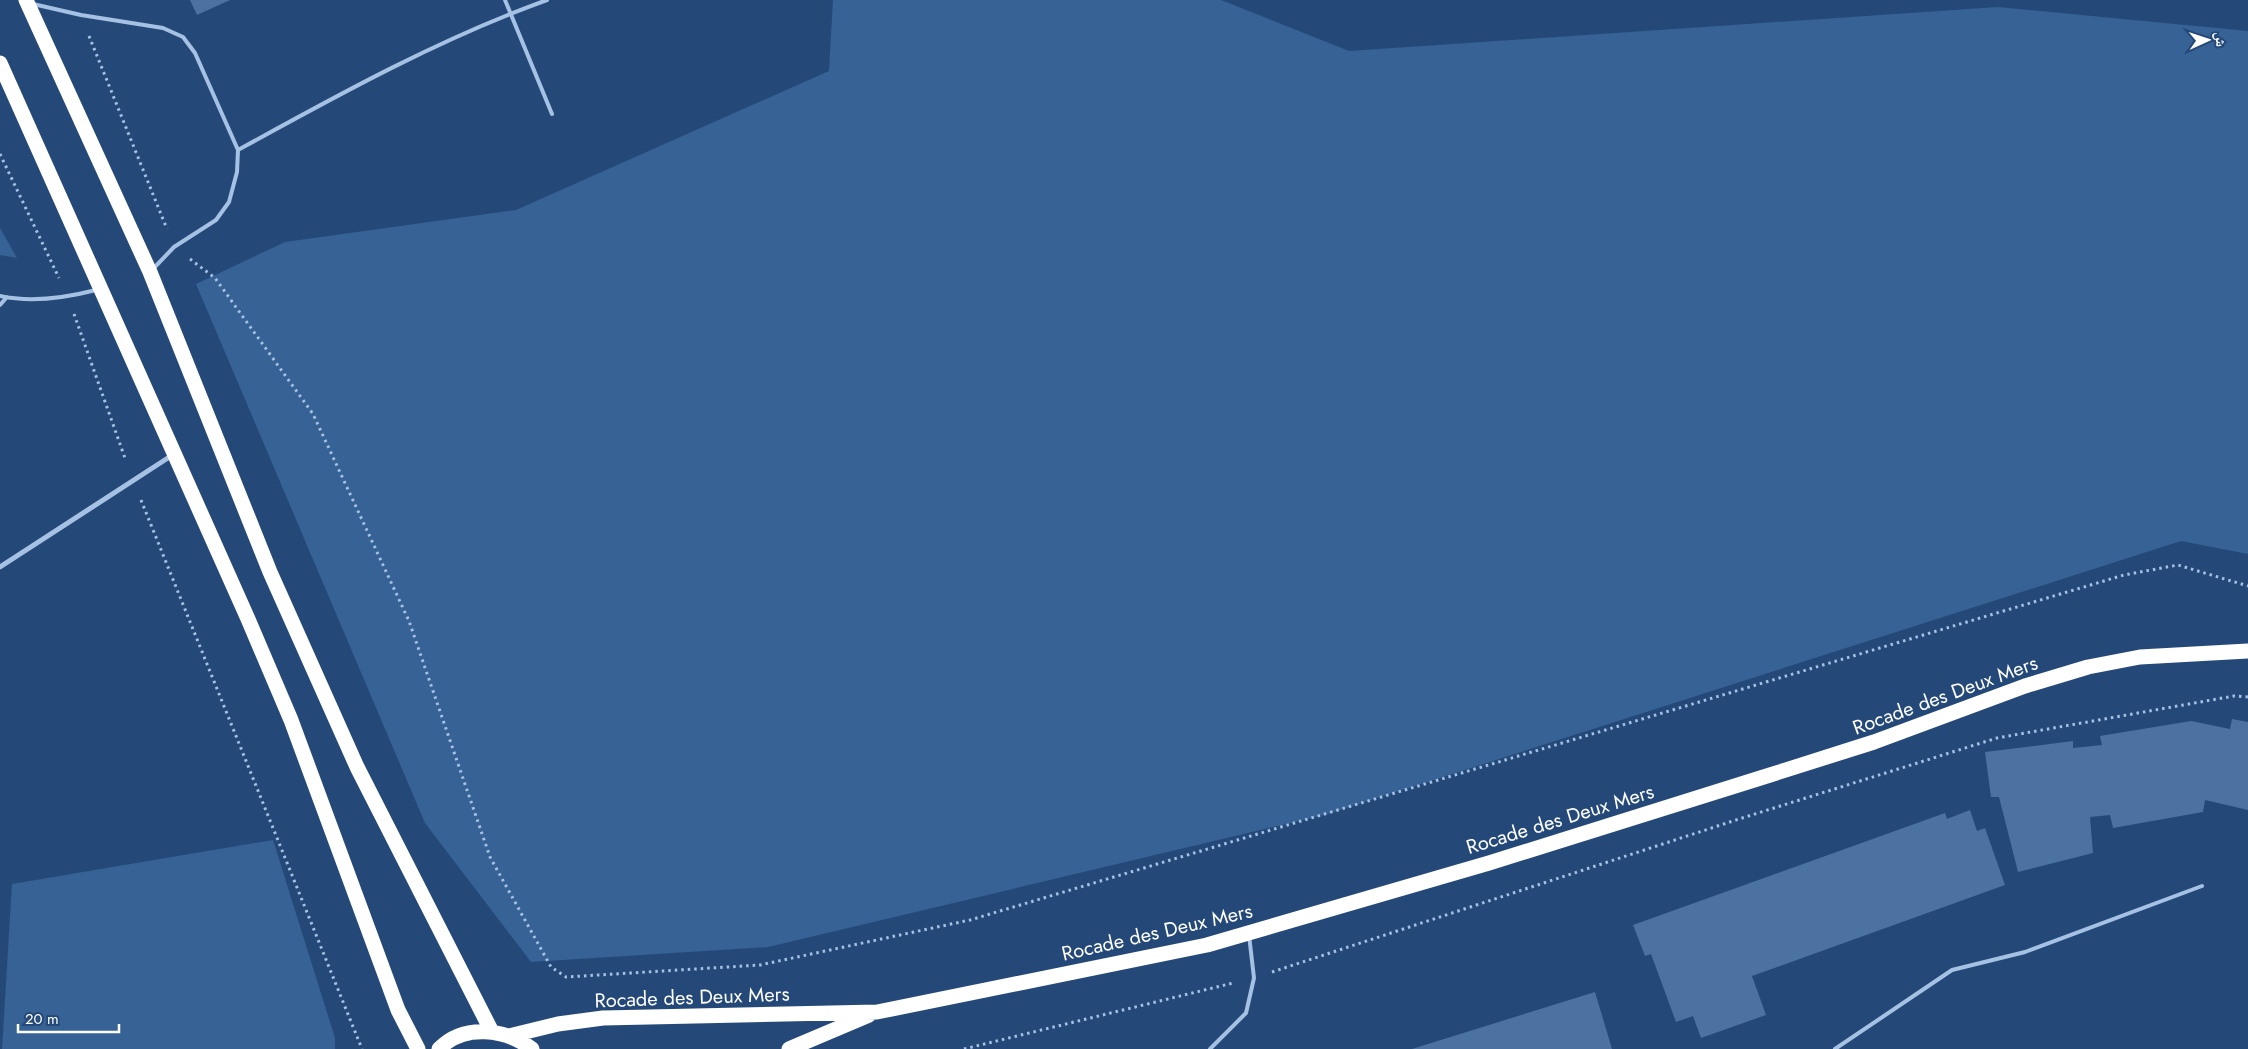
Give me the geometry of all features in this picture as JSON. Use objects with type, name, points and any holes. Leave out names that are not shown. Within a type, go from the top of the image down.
[{"type":"highway","points":[[27,2],[150,272],[270,572],[349,749],[492,1032]]},
{"type":"highway","points":[[0,63],[102,288],[291,720],[398,1010],[418,1049]]},
{"type":"highway","name":"Rocade des Deux Mers","points":[[509,1036],[558,1024],[603,1018],[877,1012],[1208,945],[1489,863],[1770,776],[1874,742],[2025,686],[2088,667],[2140,657],[2248,651]]},
{"type":"highway","name":"Rocade des Deux Mers","points":[[789,1049],[877,1012]]},
{"type":"highway","points":[[439,1049],[444,1044],[470,1033],[492,1032],[509,1036],[532,1049]]},
{"type":"street","points":[[0,567],[174,454]]},
{"type":"lane","points":[[505,0],[552,114]]},
{"type":"lane","points":[[238,150],[379,73],[511,13],[547,0]]},
{"type":"lane","points":[[27,2],[81,15],[163,28],[183,37],[195,53],[238,150],[237,172],[229,202],[216,220],[174,247],[150,272]]},
{"type":"lane","points":[[0,296],[42,299],[68,297],[102,288]]},
{"type":"lane","points":[[0,305],[7,297]]},
{"type":"lane","points":[[1835,1049],[1952,970],[2025,952],[2202,886]]},
{"type":"lane","points":[[1210,1049],[1246,1014],[1254,978],[1248,933]]},
{"type":"path","points":[[81,15],[174,247],[215,278],[313,414],[409,621],[490,857],[551,967],[566,977],[760,965],[970,920],[2124,575],[2178,565],[2248,586]]},
{"type":"path","points":[[0,154],[68,297],[133,481],[362,1049]]},
{"type":"path","points":[[964,1049],[1254,978],[1739,819],[1997,738],[2234,696],[2248,698]]},
{"type":"shaded area","points":[[833,0],[1221,0],[1349,51],[1998,7],[2248,31],[2248,554],[2181,541],[1324,815],[768,947],[531,962],[425,823],[196,284],[285,242],[516,210],[829,71]]},
{"type":"shaded area","points":[[0,228],[17,258],[0,255]]},
{"type":"shaded area","points":[[273,840],[335,1038],[335,1049],[2,1049],[12,884]]},
{"type":"building","points":[[190,0],[230,0],[197,15]]},
{"type":"building","points":[[2232,719],[2248,722],[2248,810],[2205,800],[2203,812],[2113,828],[2110,815],[2090,817],[2093,853],[2018,872],[1999,797],[1991,797],[1985,752],[2073,741],[2073,748],[2102,745],[2100,736],[2191,721],[2230,729]]},
{"type":"building","points":[[1970,810],[1977,831],[1985,828],[2005,885],[1752,976],[1766,1015],[1701,1038],[1693,1016],[1676,1022],[1651,954],[1645,956],[1633,925],[1945,813],[1947,819]]},
{"type":"building","points":[[1595,992],[1612,1049],[1412,1049]]}]
